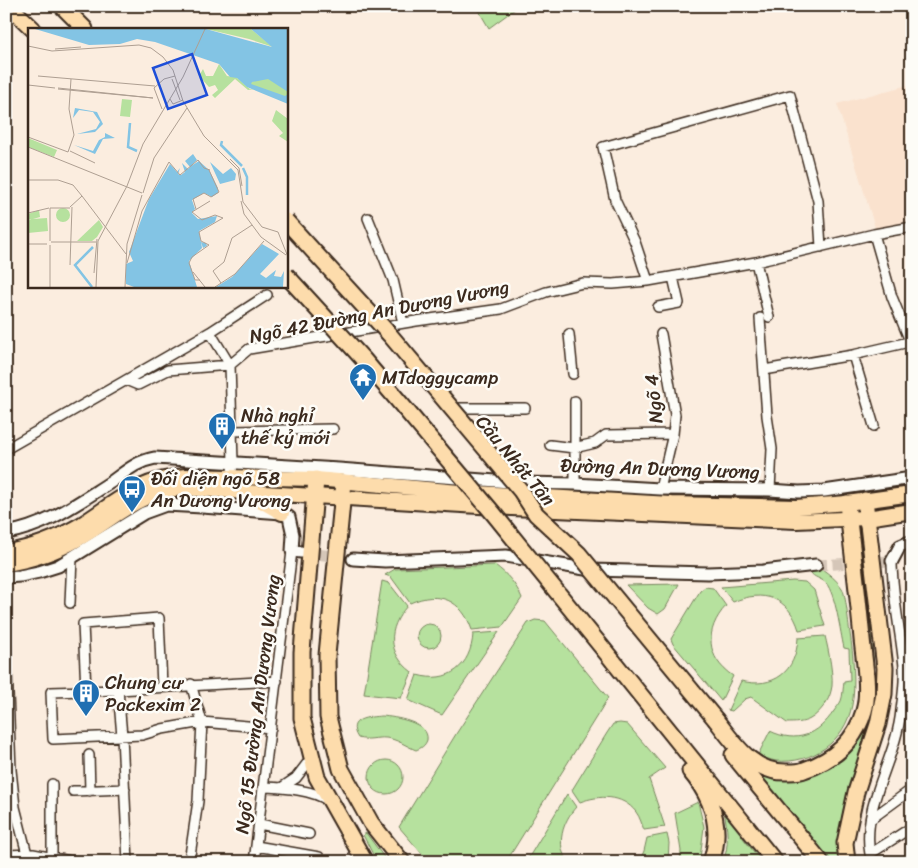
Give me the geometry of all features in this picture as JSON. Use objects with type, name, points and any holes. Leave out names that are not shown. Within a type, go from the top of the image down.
[{"type":"highway","points":[[9,6],[32,28]]},
{"type":"highway","points":[[16,6],[38,28]]},
{"type":"highway","points":[[62,6],[84,28]]},
{"type":"highway","points":[[68,6],[91,28]]},
{"type":"highway","points":[[288,223],[390,335],[521,491],[536,514],[579,554],[821,862]]},
{"type":"highway","name":"Cầu Nhật Tân","points":[[288,230],[387,338],[536,514]]},
{"type":"highway","points":[[288,277],[363,359],[515,540],[613,661],[629,695],[677,747],[775,862]]},
{"type":"highway","points":[[288,284],[360,362],[489,516],[515,540]]},
{"type":"highway","points":[[316,479],[302,652],[302,718],[317,777],[365,862]]},
{"type":"highway","points":[[344,482],[344,498],[327,656],[328,717],[341,769],[371,823],[402,862]]},
{"type":"highway","points":[[847,862],[845,843],[852,809],[878,724],[884,694],[885,668],[881,621],[866,500]]},
{"type":"highway","points":[[712,722],[743,754],[756,764],[770,771],[783,773],[801,772],[822,764],[848,743],[864,709],[866,692],[863,645],[847,503]]},
{"type":"highway","points":[[677,747],[698,780],[712,807],[716,834],[715,850],[711,862]]},
{"type":"main road","name":"Đường An Dương Vương","points":[[6,552],[38,545],[60,536],[82,524],[132,490],[150,482],[177,476],[316,479],[459,492],[671,504],[796,507],[847,503],[912,494]]},
{"type":"main road","points":[[6,564],[24,561],[61,548],[80,538],[117,512],[153,494],[180,488],[512,508],[796,521],[867,518],[912,511]]},
{"type":"main road","points":[[231,491],[246,499],[261,501],[282,513]]},
{"type":"street","points":[[648,281],[636,242],[615,200],[603,147],[790,95],[818,201],[821,247]]},
{"type":"street","points":[[368,218],[392,280],[402,323]]},
{"type":"street","name":"Ngõ 42 Đường An Dương Vương","points":[[231,491],[233,462],[230,365],[249,350],[402,323],[501,309],[546,292],[583,283],[613,284],[648,281],[756,262],[912,227]]},
{"type":"street","points":[[764,370],[911,344],[892,297],[874,234]]},
{"type":"street","points":[[756,262],[764,317],[764,370],[767,416],[772,449],[770,490]]},
{"type":"street","points":[[658,307],[679,303],[673,277]]},
{"type":"street","points":[[6,449],[210,332],[267,295]]},
{"type":"street","points":[[386,327],[458,408],[515,482]]},
{"type":"street","points":[[126,380],[138,385],[168,370],[230,365],[210,332]]},
{"type":"street","points":[[569,334],[573,374]]},
{"type":"street","name":"Ngõ 4","points":[[660,488],[672,434],[674,415],[661,334]]},
{"type":"street","points":[[853,355],[874,426]]},
{"type":"street","points":[[575,401],[575,484]]},
{"type":"street","points":[[458,408],[525,408]]},
{"type":"street","points":[[232,431],[332,429]]},
{"type":"street","points":[[550,445],[574,448],[595,443],[606,435],[672,434]]},
{"type":"street","name":"Đường An Dương Vương","points":[[6,533],[26,530],[49,520],[144,460],[179,459],[233,462],[515,482],[799,492],[824,491],[912,478]]},
{"type":"street","points":[[6,577],[39,572],[58,566],[144,514],[166,506],[202,506],[282,513],[290,517],[296,551]]},
{"type":"street","points":[[912,541],[900,546],[892,561],[904,669],[901,712],[871,819],[868,843],[870,854],[912,827]]},
{"type":"street","name":"Ngõ 15 Đường An Dương Vương","points":[[254,862],[296,551]]},
{"type":"street","points":[[353,559],[385,561],[506,556],[591,570],[708,573],[763,571],[816,565]]},
{"type":"street","points":[[70,603],[72,558]]},
{"type":"street","points":[[86,690],[83,624],[158,618],[162,686]]},
{"type":"street","points":[[6,643],[7,727],[10,770],[15,808],[27,854]]},
{"type":"street","points":[[272,728],[202,722],[142,734],[54,739],[51,692],[277,681]]},
{"type":"street","points":[[189,862],[198,801],[202,722],[191,684]]},
{"type":"street","points":[[118,690],[128,862]]},
{"type":"street","points":[[89,755],[90,791]]},
{"type":"street","points":[[281,788],[296,778],[312,757]]},
{"type":"street","points":[[52,784],[52,857]]},
{"type":"street","points":[[264,787],[308,793],[324,797],[331,802]]},
{"type":"street","points":[[871,819],[911,788]]},
{"type":"street","points":[[73,791],[125,789]]},
{"type":"street","points":[[259,824],[309,834]]},
{"type":"street","points":[[256,846],[319,857]]},
{"type":"street","points":[[6,855],[16,858],[27,854],[76,862]]},
{"type":"shaded area","points":[[912,84],[912,226],[877,234],[837,104]]},
{"type":"green space","points":[[476,6],[519,6],[489,28]]},
{"type":"green space","points":[[858,539],[862,539],[876,688],[869,730],[843,810],[840,827],[841,862],[831,862],[750,773],[768,778],[785,779],[815,774],[841,758],[853,746],[863,731]]},
{"type":"green space","points":[[495,565],[511,580],[522,598],[502,627],[472,630],[468,620],[456,605],[440,598],[421,599],[410,603],[391,577],[385,575],[395,569]]},
{"type":"green space","points":[[822,569],[838,582],[845,596],[853,660],[854,688],[852,705],[842,730],[825,748],[802,759],[774,761],[758,755],[770,731],[789,737],[798,737],[814,731],[828,719],[842,699],[844,682],[850,681],[849,649],[844,648],[832,596],[826,583],[813,576],[810,572]]},
{"type":"green space","points":[[382,581],[389,583],[407,606],[400,615],[393,632],[394,649],[404,665],[412,672],[401,698],[364,694]]},
{"type":"green space","points":[[793,581],[805,582],[814,590],[825,626],[799,630],[795,619],[782,603],[764,596],[744,598],[733,602],[721,587]]},
{"type":"green space","points":[[679,584],[665,609],[658,614],[648,608],[626,585]]},
{"type":"green space","points":[[705,587],[713,588],[726,606],[719,615],[711,634],[713,652],[717,661],[733,676],[721,701],[673,644],[671,639],[700,591]]},
{"type":"green space","points":[[535,620],[545,621],[608,698],[506,862],[431,862],[399,827],[456,734],[528,623]]},
{"type":"green space","points":[[429,624],[438,627],[441,636],[438,645],[429,648],[420,645],[417,636],[420,627]]},
{"type":"green space","points":[[499,632],[442,715],[408,700],[417,675],[439,677],[456,670],[468,655],[473,634]]},
{"type":"green space","points":[[825,636],[831,664],[832,686],[826,703],[813,717],[801,722],[787,723],[751,697],[745,699],[732,711],[728,710],[741,681],[753,683],[773,680],[788,669],[793,660],[798,638]]},
{"type":"green space","points":[[382,716],[402,719],[417,725],[426,734],[427,740],[425,744],[416,750],[390,739],[358,738],[354,726],[356,723],[365,718]]},
{"type":"green space","points":[[613,724],[627,724],[665,768],[649,779],[665,827],[644,830],[636,812],[624,802],[602,797],[580,802],[572,790]]},
{"type":"green space","points":[[386,760],[393,761],[398,765],[402,770],[402,784],[398,789],[393,793],[386,794],[379,793],[374,789],[370,784],[369,777],[370,770],[374,765],[379,761]]},
{"type":"green space","points":[[567,794],[576,807],[567,819],[562,833],[562,848],[568,862],[526,862]]},
{"type":"green space","points":[[698,802],[704,827],[699,862],[680,862],[681,851],[675,813]]},
{"type":"green space","points":[[724,810],[735,820],[743,838],[762,862],[723,862],[727,842]]},
{"type":"green space","points":[[366,833],[387,862],[377,862],[363,835]]},
{"type":"green space","points":[[667,834],[669,843],[668,862],[639,862],[647,838]]},
{"type":"tunnel","points":[[302,552],[353,559]]},
{"type":"tunnel","points":[[816,565],[892,561]]},
{"type":"place","name":"MTdoggycamp","points":[[363,401]]},
{"type":"place","name":"Nhà nghỉ thế kỷ mới","points":[[222,450]]},
{"type":"place","name":"Đối diện ngõ 58 An Dương Vương","points":[[132,513]]},
{"type":"place","name":"Chung cư Packexim 2","points":[[86,717]]}]
